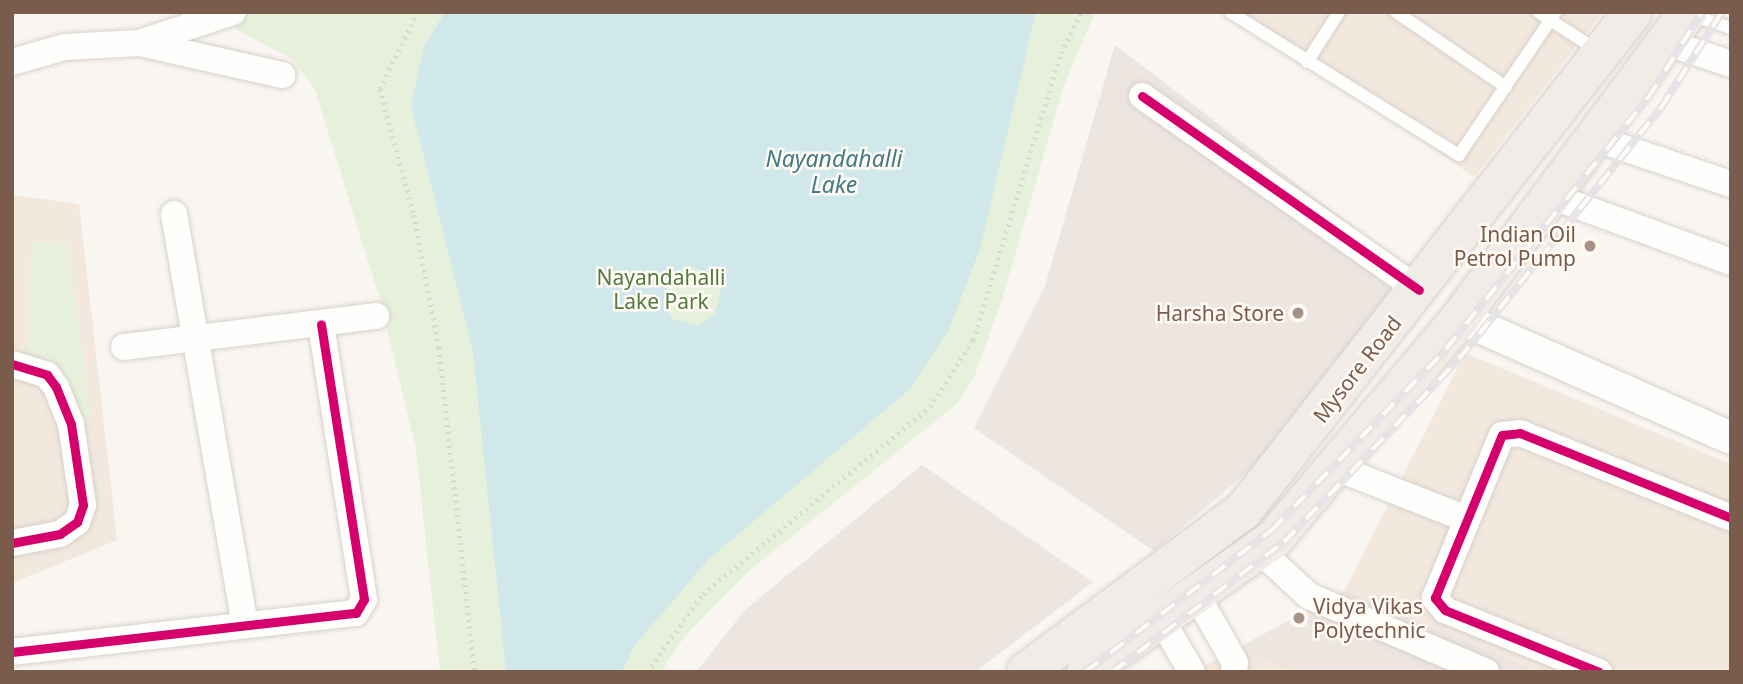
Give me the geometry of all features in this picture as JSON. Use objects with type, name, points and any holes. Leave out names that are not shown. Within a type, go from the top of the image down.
[{"type":"highway","name":"Mysore Road","points":[[1026,672],[1243,511],[1419,290],[1633,12]]},
{"type":"highway","name":"Mysore Road","points":[[1086,672],[1274,539],[1460,317],[1680,23]]},
{"type":"street","points":[[12,62],[65,47],[139,43],[233,12]]},
{"type":"street","points":[[1680,23],[1731,64]]},
{"type":"street","points":[[139,43],[282,75]]},
{"type":"street","points":[[1142,96],[1419,290]]},
{"type":"street","points":[[1594,138],[1731,184]]},
{"type":"street","points":[[1551,196],[1731,262]]},
{"type":"street","points":[[174,214],[245,623]]},
{"type":"street","points":[[124,347],[196,336],[376,316]]},
{"type":"street","points":[[1460,317],[1731,438]]},
{"type":"street","points":[[12,652],[356,612],[364,599],[321,324]]},
{"type":"street","points":[[12,364],[47,375],[57,387],[71,424],[83,505],[77,522],[60,534],[12,542]]},
{"type":"street","points":[[1599,672],[1438,606],[1434,592],[1497,442],[1509,432],[1731,518]]},
{"type":"street","points":[[1334,467],[1464,518]]},
{"type":"street","points":[[1259,550],[1308,596],[1486,672]]},
{"type":"street","points":[[1196,594],[1235,663],[1234,672]]},
{"type":"street","points":[[1161,619],[1192,672]]},
{"type":"lane","points":[[1230,12],[1459,155],[1553,16]]},
{"type":"lane","points":[[1307,62],[1339,12]]},
{"type":"lane","points":[[1396,12],[1506,87]]},
{"type":"lane","points":[[1538,12],[1553,16],[1602,53]]},
{"type":"lane","points":[[1680,23],[1731,28]]},
{"type":"path","points":[[418,12],[380,89],[414,215],[439,348],[475,672]]},
{"type":"path","points":[[647,672],[703,594],[930,407],[973,340],[1061,53],[1081,12]]},
{"type":"shaded area","points":[[1238,12],[1603,12],[1474,177]]},
{"type":"shaded area","points":[[1115,45],[1410,270],[1270,453],[1154,551],[974,428],[1045,286]]},
{"type":"shaded area","points":[[12,195],[79,204],[117,540],[12,583]]},
{"type":"shaded area","points":[[1465,353],[1731,464],[1731,672],[1540,672],[1345,590]]},
{"type":"shaded area","points":[[922,465],[1093,582],[975,672],[696,672],[745,610]]},
{"type":"shaded area","points":[[1345,590],[1540,672],[1294,672],[1236,649]]},
{"type":"shaded area","points":[[1236,649],[1294,672],[1193,672]]},
{"type":"green space","name":"Nayandahalli Lake","points":[[240,12],[1095,12],[1063,88],[1002,300],[974,377],[958,403],[750,570],[684,637],[661,672],[440,672],[416,449],[380,300],[315,89],[292,59],[235,29]]},
{"type":"green space","points":[[31,242],[68,243],[91,417],[81,419],[55,362],[28,350]]},
{"type":"water","name":"Nayandahalli Lake","points":[[445,12],[1036,12],[980,249],[949,329],[910,389],[709,559],[634,646],[622,672],[506,672],[473,352],[411,106],[424,46]],"holes":[[[689,266],[713,275],[721,290],[715,315],[699,325],[672,319],[663,302],[671,275]]]},
{"type":"railway","points":[[1085,672],[1272,530],[1446,349],[1648,98],[1702,12]]},
{"type":"railway","points":[[1112,672],[1284,542],[1459,359],[1661,108],[1722,12]]},
{"type":"cycle path","points":[[1142,96],[1419,290]]},
{"type":"cycle path","points":[[12,652],[356,613],[364,599],[321,324]]},
{"type":"cycle path","points":[[12,364],[47,375],[56,387],[71,424],[83,505],[77,522],[60,534],[12,543]]},
{"type":"cycle path","points":[[1599,672],[1445,610],[1435,598],[1502,435],[1520,433],[1731,518]]},
{"type":"place","name":"Indian Oil Petrol Pump","points":[[1590,246]]},
{"type":"place","name":"Harsha Store","points":[[1298,313]]},
{"type":"place","name":"Vidya Vikas Polytechnic","points":[[1299,618]]},
{"type":"park label","name":"Nayandahalli Lake Park","points":[[661,289]]}]
